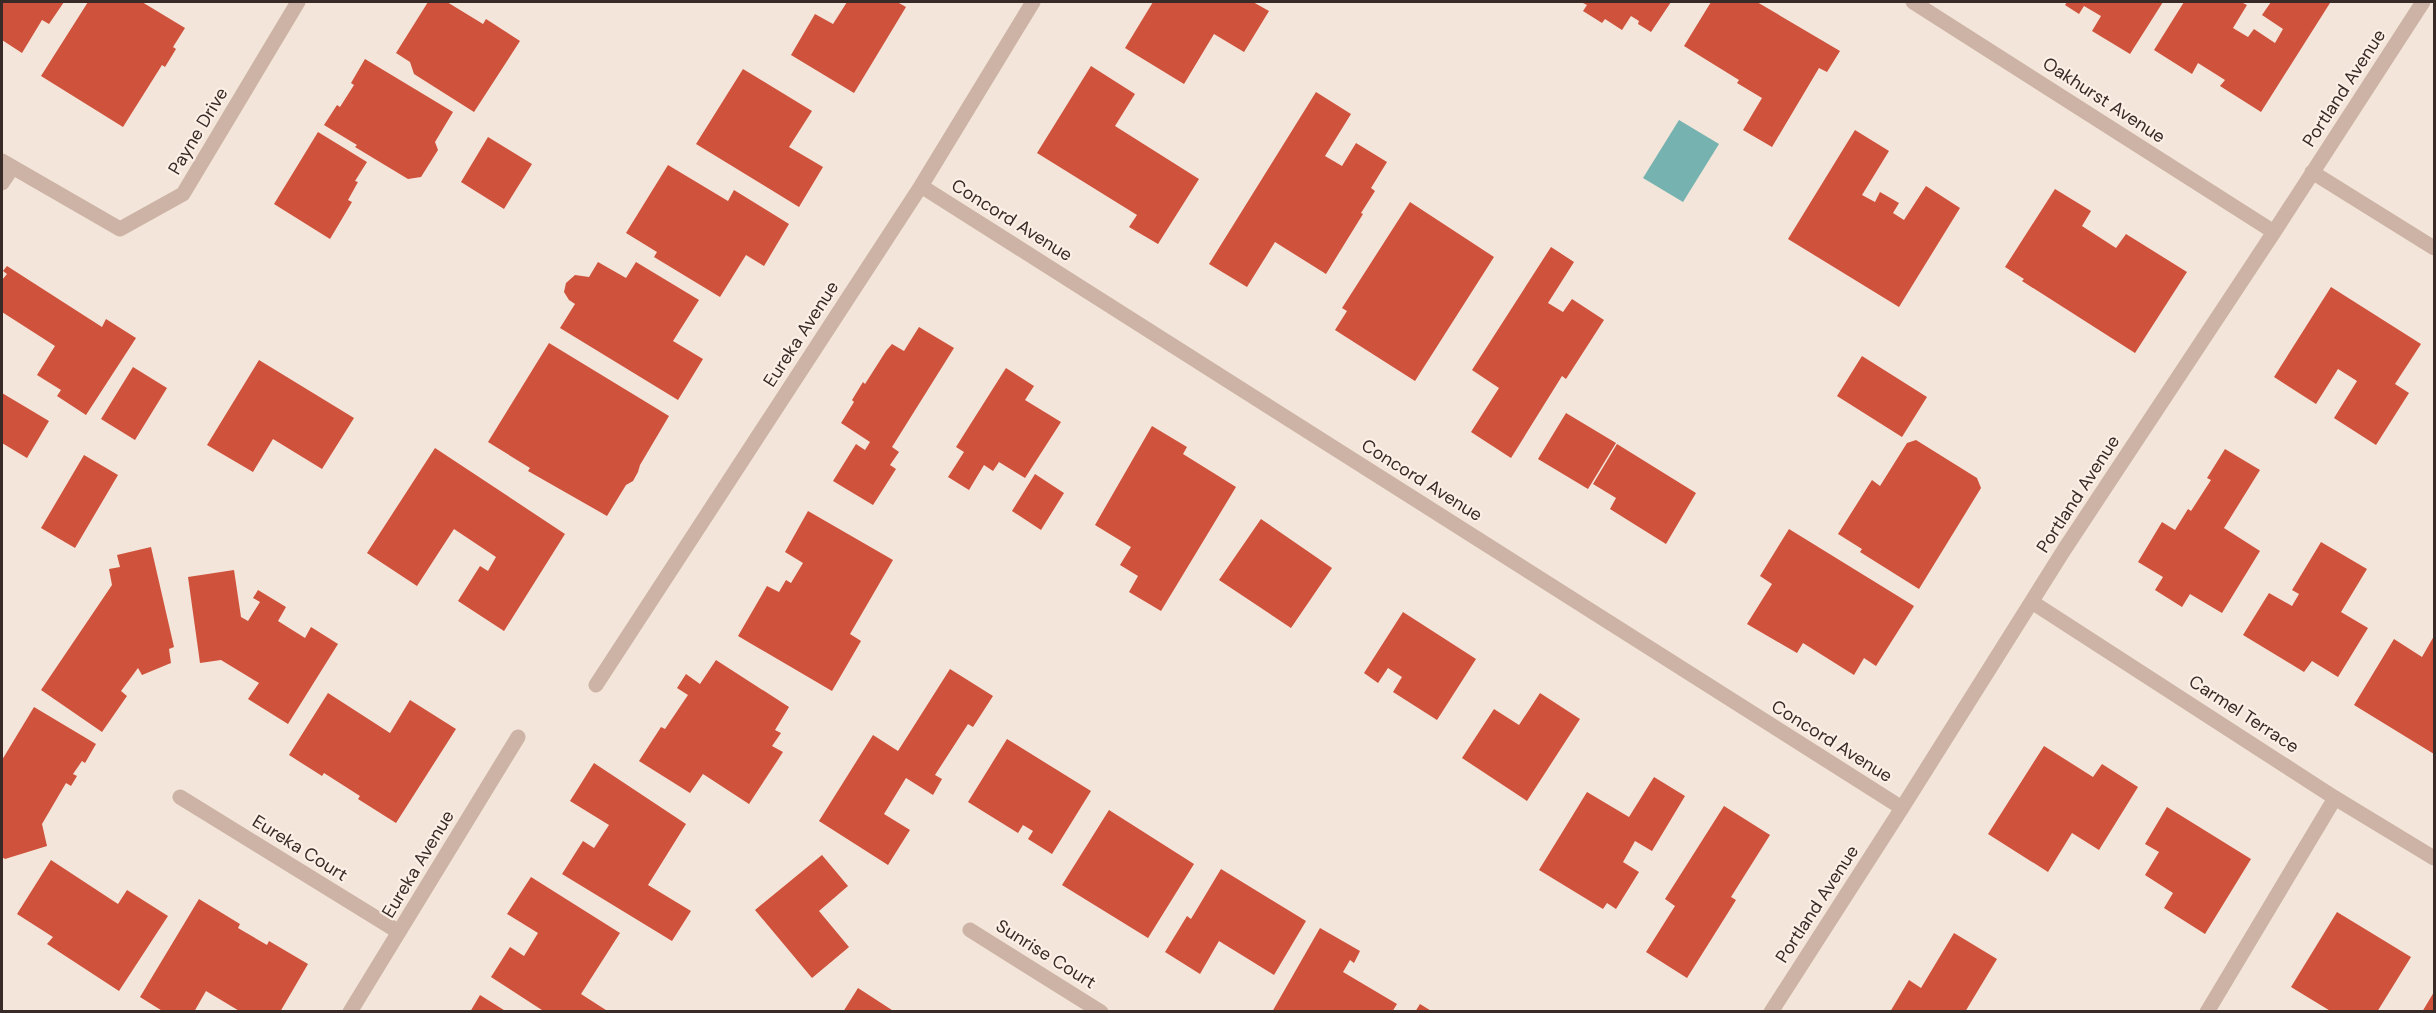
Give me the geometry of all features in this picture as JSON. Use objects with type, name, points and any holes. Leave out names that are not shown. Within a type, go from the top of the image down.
[{"type":"street","name":"Payne Drive","points":[[7,164],[120,230],[183,194],[298,2]]},
{"type":"street","name":"Eureka Avenue","points":[[596,685],[921,186],[1033,2]]},
{"type":"street","name":"Oakhurst Avenue","points":[[1913,2],[2274,232]]},
{"type":"street","name":"Portland Avenue","points":[[1771,1011],[2064,550],[2423,2]]},
{"type":"street","points":[[2,183],[7,164]]},
{"type":"street","points":[[2312,172],[2434,248]]},
{"type":"street","name":"Concord Avenue","points":[[921,186],[1902,808]]},
{"type":"street","name":"Carmel Terrace","points":[[2032,602],[2335,798],[2434,858]]},
{"type":"street","name":"Eureka Avenue","points":[[350,1011],[518,737]]},
{"type":"street","name":"Eureka Court","points":[[180,797],[399,932]]},
{"type":"street","points":[[2207,1011],[2335,798]]},
{"type":"street","name":"Sunrise Court","points":[[970,930],[1101,1011]]},
{"type":"water","points":[[1679,120],[1719,144],[1683,202],[1643,178]]},
{"type":"building","points":[[2,2],[64,2],[49,24],[42,20],[22,53],[2,40]]},
{"type":"building","points":[[88,2],[142,2],[185,28],[173,47],[176,49],[165,67],[162,65],[123,127],[41,76]]},
{"type":"building","points":[[428,2],[447,2],[483,24],[486,19],[520,41],[474,112],[414,74],[410,62],[396,53]]},
{"type":"building","points":[[847,2],[900,2],[906,7],[854,93],[791,55],[815,14],[833,24]]},
{"type":"building","points":[[1153,2],[1253,2],[1269,11],[1244,52],[1214,34],[1184,84],[1125,48]]},
{"type":"building","points":[[1581,2],[1671,2],[1651,32],[1638,24],[1639,21],[1631,16],[1622,30],[1605,19],[1602,23],[1583,11],[1587,5]]},
{"type":"building","points":[[1711,2],[1757,2],[1840,51],[1827,72],[1819,68],[1772,147],[1743,130],[1762,98],[1737,83],[1739,80],[1684,46]]},
{"type":"building","points":[[2067,2],[2163,2],[2130,54],[2092,31],[2101,16],[2084,6],[2079,14],[2065,5]]},
{"type":"building","points":[[2184,2],[2241,2],[2247,5],[2233,28],[2248,37],[2254,29],[2275,43],[2283,29],[2262,15],[2271,2],[2330,3],[2261,112],[2220,86],[2225,80],[2198,63],[2192,74],[2154,50]]},
{"type":"building","points":[[365,59],[453,112],[435,142],[438,150],[421,177],[408,179],[324,125],[337,105],[340,107],[354,85],[351,83]]},
{"type":"building","points":[[1091,66],[1135,94],[1115,126],[1199,179],[1158,244],[1129,227],[1137,215],[1037,153]]},
{"type":"building","points":[[743,69],[812,111],[789,147],[823,167],[799,207],[696,144]]},
{"type":"building","points":[[1316,92],[1351,114],[1325,156],[1342,166],[1356,143],[1387,162],[1371,188],[1375,191],[1361,213],[1363,214],[1326,274],[1275,242],[1247,287],[1209,264]]},
{"type":"building","points":[[1855,130],[1889,151],[1862,195],[1875,202],[1880,192],[1899,203],[1893,213],[1904,220],[1926,186],[1960,208],[1899,307],[1788,239]]},
{"type":"building","points":[[318,132],[367,162],[355,181],[358,182],[348,200],[352,202],[330,239],[274,204]]},
{"type":"building","points":[[488,137],[532,164],[504,209],[461,182]]},
{"type":"building","points":[[668,165],[728,201],[734,190],[789,224],[764,266],[746,255],[720,297],[654,257],[657,252],[626,233]]},
{"type":"building","points":[[2055,189],[2091,211],[2082,226],[2116,248],[2126,234],[2187,272],[2135,353],[2022,281],[2024,279],[2005,267]]},
{"type":"building","points":[[1410,202],[1494,257],[1415,381],[1335,330],[1347,311],[1342,308]]},
{"type":"building","points":[[1551,247],[1574,262],[1548,303],[1563,312],[1572,299],[1604,320],[1566,379],[1562,376],[1511,458],[1471,432],[1499,388],[1472,370]]},
{"type":"building","points":[[598,262],[626,278],[636,262],[699,300],[673,341],[703,359],[678,400],[560,328],[575,304],[564,292],[566,283],[575,275],[589,277]]},
{"type":"building","points":[[7,266],[102,327],[106,319],[136,338],[86,415],[57,396],[61,390],[37,375],[55,346],[2,312],[2,280],[7,274],[3,271]]},
{"type":"building","points":[[2331,287],[2421,344],[2395,384],[2409,393],[2376,445],[2334,418],[2357,381],[2338,369],[2316,404],[2274,377]]},
{"type":"building","points":[[919,327],[954,348],[892,447],[899,452],[890,465],[896,469],[873,505],[833,481],[856,444],[865,450],[870,442],[841,423],[863,382],[865,384],[886,351],[892,344],[904,351]]},
{"type":"building","points":[[549,343],[669,416],[633,481],[626,485],[607,516],[528,471],[530,468],[488,442]]},
{"type":"building","points":[[1862,356],[1927,397],[1902,437],[1837,396]]},
{"type":"building","points":[[259,360],[354,418],[322,469],[273,439],[253,472],[207,445]]},
{"type":"building","points":[[133,367],[167,388],[135,440],[101,419]]},
{"type":"building","points":[[1006,368],[1034,386],[1025,400],[1061,422],[1025,478],[999,462],[993,471],[984,465],[969,490],[948,477],[964,452],[956,447]]},
{"type":"building","points":[[2,393],[49,421],[27,458],[2,443]]},
{"type":"building","points":[[1566,413],[1616,443],[1588,489],[1538,459]]},
{"type":"building","points":[[1152,426],[1187,447],[1183,454],[1236,487],[1161,611],[1129,592],[1138,576],[1120,565],[1131,547],[1095,525]]},
{"type":"building","points":[[1916,440],[1977,478],[1981,488],[1919,589],[1860,552],[1862,549],[1838,534],[1872,480],[1880,486],[1907,443]]},
{"type":"building","points":[[1617,444],[1696,493],[1666,544],[1610,509],[1616,498],[1593,484]]},
{"type":"building","points":[[435,448],[565,534],[504,631],[458,601],[480,566],[488,571],[496,557],[454,529],[417,586],[367,553]]},
{"type":"building","points":[[2225,449],[2260,470],[2224,528],[2260,551],[2222,613],[2190,594],[2182,607],[2155,590],[2163,577],[2138,562],[2162,522],[2175,530],[2188,509],[2191,511],[2211,480],[2207,478]]},
{"type":"building","points":[[84,455],[118,475],[75,548],[41,528]]},
{"type":"building","points":[[1035,474],[1064,493],[1041,530],[1012,511]]},
{"type":"building","points":[[808,511],[893,560],[850,634],[861,641],[832,691],[738,636],[767,586],[779,592],[786,580],[791,583],[803,563],[785,552]]},
{"type":"building","points":[[1261,519],[1332,568],[1291,628],[1219,580]]},
{"type":"building","points":[[1789,529],[1914,606],[1876,666],[1864,658],[1854,675],[1803,643],[1797,653],[1747,624],[1772,584],[1760,576]]},
{"type":"building","points":[[2321,542],[2367,569],[2341,612],[2368,628],[2338,677],[2312,661],[2304,672],[2243,635],[2269,593],[2292,606],[2299,594],[2292,590]]},
{"type":"building","points":[[151,547],[174,647],[169,649],[171,663],[142,675],[138,668],[121,691],[127,696],[102,732],[41,690],[112,585],[109,569],[120,567],[117,555]]},
{"type":"building","points":[[234,570],[241,617],[248,621],[260,602],[253,598],[258,590],[286,607],[278,621],[305,638],[311,627],[338,644],[288,724],[248,699],[259,683],[221,660],[200,663],[188,577]]},
{"type":"building","points":[[1403,612],[1476,659],[1437,720],[1393,692],[1402,677],[1388,668],[1378,683],[1364,673]]},
{"type":"building","points":[[2434,636],[2434,754],[2354,705],[2394,639],[2422,657]]},
{"type":"building","points":[[716,660],[789,707],[775,730],[781,733],[772,746],[783,752],[749,804],[703,774],[690,793],[639,761],[661,727],[665,729],[688,695],[677,688],[686,674],[700,684]]},
{"type":"building","points":[[950,669],[993,696],[973,727],[968,724],[935,775],[942,779],[933,795],[906,778],[884,814],[910,830],[888,865],[819,821],[873,735],[898,751]]},
{"type":"building","points":[[328,693],[390,733],[410,700],[456,729],[396,823],[358,799],[360,796],[324,773],[322,776],[289,755]]},
{"type":"building","points":[[1540,693],[1580,719],[1527,801],[1462,758],[1494,709],[1519,725]]},
{"type":"building","points":[[34,707],[96,744],[85,763],[82,761],[73,774],[77,776],[71,786],[66,783],[42,824],[47,846],[5,859],[2,857],[2,760]]},
{"type":"building","points":[[1007,739],[1091,791],[1052,854],[1028,839],[1033,831],[1023,825],[1018,833],[968,802]]},
{"type":"building","points":[[2044,746],[2093,777],[2102,764],[2138,787],[2099,850],[2072,833],[2048,872],[1988,834]]},
{"type":"building","points":[[594,763],[686,824],[648,885],[691,911],[672,941],[562,874],[583,841],[594,848],[609,825],[570,801]]},
{"type":"building","points":[[1654,777],[1685,796],[1652,851],[1635,841],[1623,862],[1639,872],[1616,909],[1607,903],[1603,909],[1539,870],[1587,792],[1629,817]]},
{"type":"building","points":[[1724,806],[1770,835],[1731,897],[1736,900],[1687,978],[1646,952],[1675,906],[1665,899]]},
{"type":"building","points":[[2167,807],[2251,859],[2205,934],[2164,908],[2173,893],[2145,875],[2159,852],[2145,844]]},
{"type":"building","points":[[1109,810],[1194,864],[1148,938],[1062,885]]},
{"type":"building","points":[[822,855],[848,886],[819,911],[849,947],[812,978],[755,910]]},
{"type":"building","points":[[51,860],[118,904],[127,890],[168,916],[119,991],[47,944],[53,937],[17,914]]},
{"type":"building","points":[[1221,869],[1306,921],[1274,975],[1219,941],[1200,974],[1165,952],[1187,916],[1191,919]]},
{"type":"building","points":[[531,877],[620,933],[581,994],[609,1012],[545,1012],[491,977],[510,947],[524,956],[538,933],[507,914]]},
{"type":"building","points":[[199,899],[240,924],[238,928],[267,945],[269,941],[308,964],[280,1012],[241,1012],[206,991],[194,1012],[164,1012],[140,997]]},
{"type":"building","points":[[2337,912],[2411,957],[2377,1012],[2332,1012],[2291,987]]},
{"type":"building","points":[[1320,928],[1360,951],[1354,963],[1350,960],[1343,972],[1397,1004],[1392,1012],[1272,1012]]},
{"type":"building","points":[[1954,933],[1997,959],[1965,1012],[1890,1012],[1909,980],[1921,988]]},
{"type":"building","points":[[858,988],[895,1012],[843,1012]]},
{"type":"building","points":[[2434,992],[2434,1012],[2422,1012]]},
{"type":"building","points":[[480,995],[507,1012],[470,1012]]},
{"type":"building","points":[[1420,1004],[1433,1012],[1415,1012]]}]
